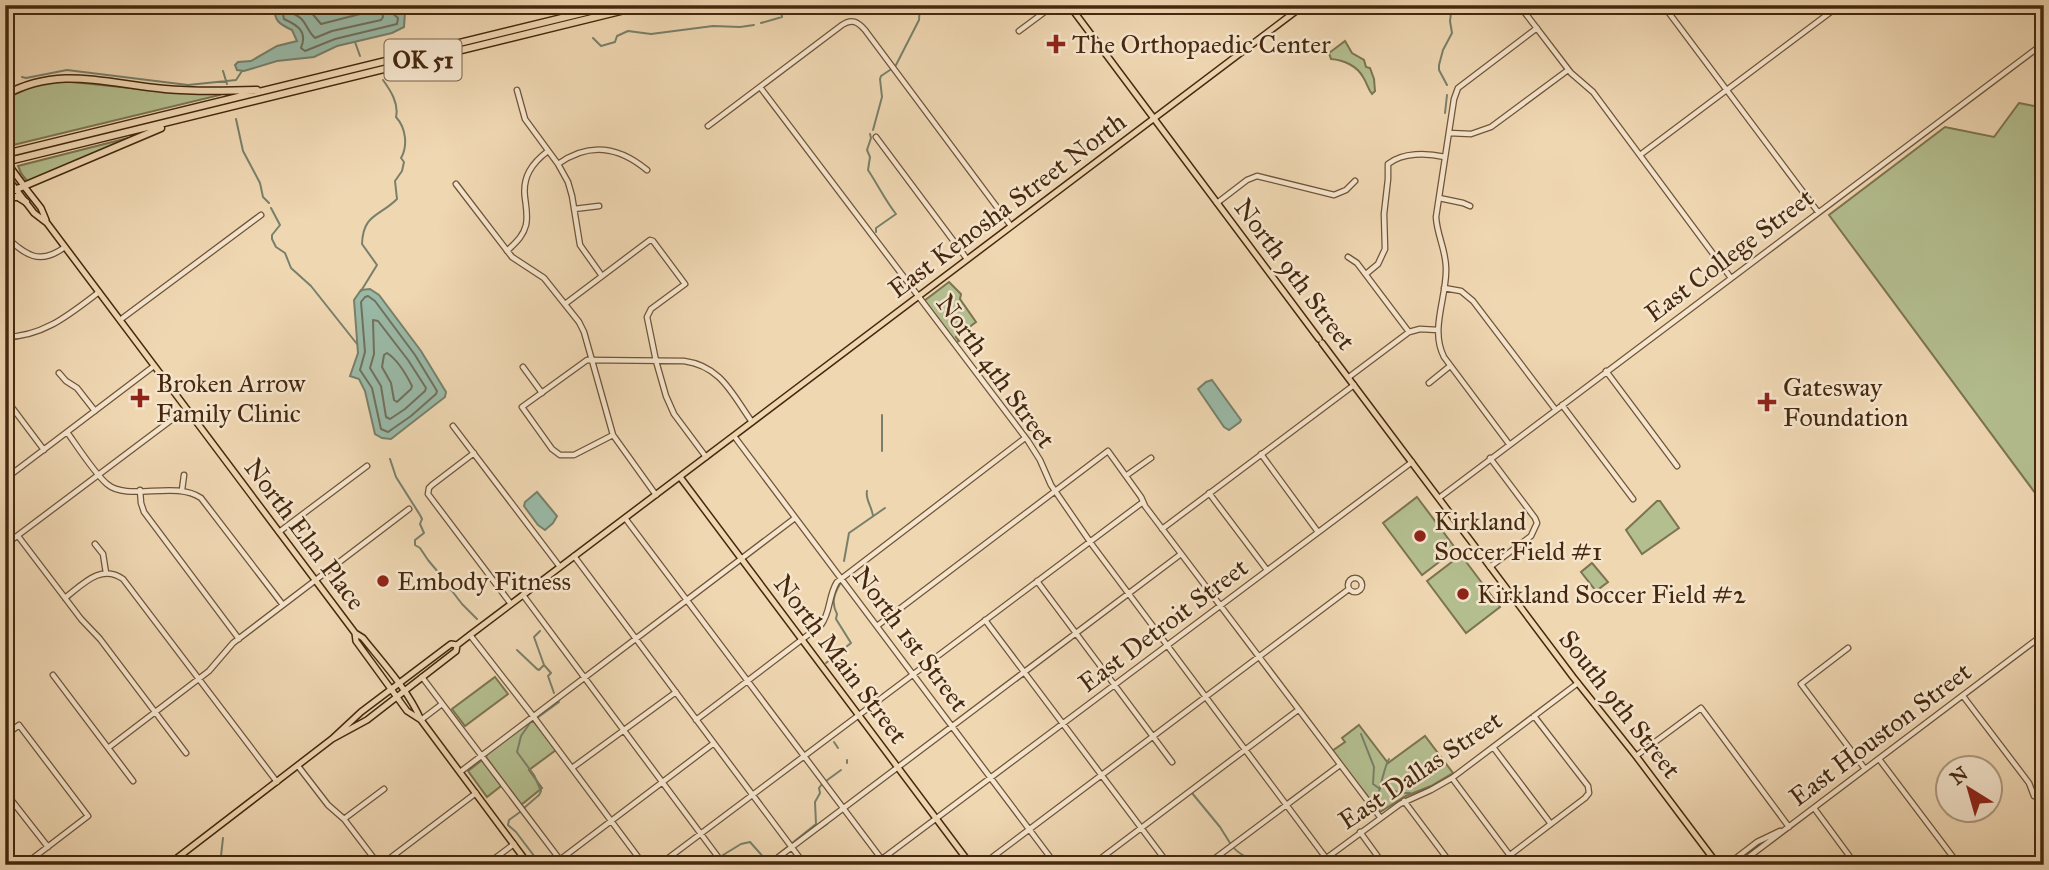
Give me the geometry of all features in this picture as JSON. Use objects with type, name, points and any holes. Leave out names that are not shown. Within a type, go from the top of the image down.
[{"type":"highway","name":"OK 51","points":[[5,154],[615,5]]},
{"type":"highway","name":"OK 51","points":[[5,161],[645,5]]},
{"type":"highway","points":[[5,95],[33,83],[62,78],[191,92],[273,89]]},
{"type":"highway","points":[[5,195],[15,188],[179,120]]},
{"type":"highway","points":[[5,195],[18,197],[26,202]]},
{"type":"main road","name":"North 9th Street","points":[[1069,5],[1490,567]]},
{"type":"main road","name":"East Kenosha Street North","points":[[708,456],[1304,5]]},
{"type":"main road","name":"North Elm Place","points":[[5,161],[41,208],[47,223],[355,634],[363,638],[404,691],[421,720],[529,865]]},
{"type":"main road","name":"North Elm Place","points":[[5,175],[34,213],[47,223]]},
{"type":"main road","points":[[332,739],[367,720],[456,651],[457,645],[708,456]]},
{"type":"main road","name":"North Main Street","points":[[680,477],[971,865]]},
{"type":"main road","name":"South 9th Street","points":[[1490,567],[1718,865]]},
{"type":"main road","name":"North Elm Place","points":[[355,634],[356,641],[396,697],[407,711],[421,720]]},
{"type":"main road","points":[[168,865],[298,766],[398,683],[451,644],[457,645]]},
{"type":"street","points":[[135,5],[143,10],[165,5]]},
{"type":"street","points":[[1019,31],[1054,5]]},
{"type":"street","points":[[1519,5],[1568,70],[1589,87],[1731,278]]},
{"type":"street","points":[[1663,5],[1818,212]]},
{"type":"street","points":[[1640,155],[1840,5]]},
{"type":"street","points":[[708,126],[844,23],[854,21],[865,30],[1011,226]]},
{"type":"street","points":[[1509,444],[1441,351],[1438,330],[1446,271],[1436,221],[1454,99],[1458,88],[1537,28]]},
{"type":"street","name":"East College Street","points":[[1438,498],[2044,43]]},
{"type":"street","points":[[1449,133],[1471,134],[1491,127],[1568,70]]},
{"type":"street","name":"North 4th Street","points":[[760,87],[1025,438],[1037,455],[1054,491],[1166,646],[1326,858]]},
{"type":"street","points":[[517,90],[525,119],[568,182],[580,245],[602,276]]},
{"type":"street","points":[[876,137],[967,259]]},
{"type":"street","points":[[558,164],[581,152],[606,149],[625,155],[647,170]]},
{"type":"street","points":[[507,251],[519,239],[526,225],[524,186],[528,173],[548,151]]},
{"type":"street","points":[[1366,274],[1378,264],[1385,249],[1384,214],[1389,162],[1418,154],[1445,157]]},
{"type":"street","points":[[1217,203],[1247,180],[1257,176],[1334,195],[1349,188],[1355,181]]},
{"type":"street","points":[[456,184],[507,251],[518,263],[544,278],[582,328],[613,435],[656,495]]},
{"type":"street","points":[[1439,198],[1470,206]]},
{"type":"street","points":[[574,209],[599,206]]},
{"type":"street","points":[[120,320],[261,215]]},
{"type":"street","points":[[5,236],[31,256],[51,256],[65,247]]},
{"type":"street","points":[[565,304],[652,240],[685,284],[648,314],[647,322],[656,361],[674,414],[708,456]]},
{"type":"street","points":[[1348,257],[1366,274],[1409,332]]},
{"type":"street","points":[[1444,288],[1461,291],[1473,301],[1555,410]]},
{"type":"street","points":[[5,337],[26,336],[42,331],[99,292]]},
{"type":"street","points":[[1349,377],[1409,332],[1420,329],[1438,330]]},
{"type":"street","points":[[613,435],[569,456],[560,455],[554,451],[522,407],[584,362],[591,360],[689,362],[709,368],[723,381],[752,422]]},
{"type":"street","points":[[5,479],[154,366]]},
{"type":"street","points":[[1429,383],[1451,366]]},
{"type":"street","points":[[523,367],[542,393]]},
{"type":"street","points":[[1606,371],[1677,466]]},
{"type":"street","points":[[59,373],[77,388],[95,411]]},
{"type":"street","points":[[1162,529],[1354,385]]},
{"type":"street","points":[[5,398],[44,450]]},
{"type":"street","points":[[1562,404],[1633,499]]},
{"type":"street","points":[[5,545],[186,409]]},
{"type":"street","points":[[453,426],[560,567]]},
{"type":"street","points":[[67,432],[107,484],[114,488],[182,490],[195,494],[206,502],[283,605]]},
{"type":"street","name":"North 1st Street","points":[[734,436],[1056,865]]},
{"type":"street","points":[[696,720],[824,621],[833,589],[841,579],[1025,438]]},
{"type":"street","points":[[877,626],[1108,451],[1162,529],[1380,817]]},
{"type":"street","points":[[474,453],[432,485],[428,494],[511,604]]},
{"type":"street","points":[[1261,454],[1318,532]]},
{"type":"street","points":[[1127,475],[1151,458]]},
{"type":"street","points":[[1490,458],[1537,523],[1531,536],[1490,567]]},
{"type":"street","name":"East Detroit Street","points":[[874,865],[1412,462]]},
{"type":"street","points":[[279,532],[366,466]]},
{"type":"street","points":[[182,490],[184,475]]},
{"type":"street","points":[[140,490],[144,512],[239,639]]},
{"type":"street","points":[[1209,493],[1268,570]]},
{"type":"street","points":[[659,865],[1143,502]]},
{"type":"street","points":[[108,748],[199,679],[215,665],[227,648],[409,509]]},
{"type":"street","points":[[625,518],[886,865]]},
{"type":"street","points":[[460,772],[795,518]]},
{"type":"street","points":[[18,536],[186,753]]},
{"type":"street","points":[[95,544],[103,554],[106,573]]},
{"type":"street","points":[[768,865],[790,845],[1181,554]]},
{"type":"street","points":[[574,556],[805,865]]},
{"type":"street","points":[[65,598],[94,576],[106,573],[117,575],[128,584],[277,782]]},
{"type":"street","points":[[1037,581],[1172,762]]},
{"type":"street","points":[[982,865],[1349,589]]},
{"type":"street","points":[[523,595],[724,865]]},
{"type":"street","points":[[985,620],[1169,865]]},
{"type":"street","name":"East Houston Street","points":[[1738,865],[2044,634]]},
{"type":"street","points":[[470,635],[645,865]]},
{"type":"street","points":[[1848,648],[1801,684],[1865,769]]},
{"type":"street","points":[[53,675],[133,781]]},
{"type":"street","points":[[422,677],[562,862]]},
{"type":"street","name":"East Dallas Street","points":[[1317,865],[1380,817],[1452,778],[1578,683]]},
{"type":"street","points":[[572,768],[676,692]]},
{"type":"street","points":[[1962,696],[2027,780],[2034,796]]},
{"type":"street","points":[[421,720],[442,704]]},
{"type":"street","points":[[1636,756],[1702,708],[1787,828],[1757,842],[1727,865]]},
{"type":"street","points":[[1092,865],[1298,710]]},
{"type":"street","points":[[1497,865],[1585,798],[1589,791],[1588,786],[1534,716]]},
{"type":"street","points":[[5,736],[19,725],[88,816],[24,865]]},
{"type":"street","points":[[553,865],[562,862],[714,743]]},
{"type":"street","points":[[1493,747],[1551,824]]},
{"type":"street","points":[[1880,759],[1959,865]]},
{"type":"street","points":[[1206,865],[1340,765]]},
{"type":"street","points":[[298,766],[380,865],[476,793]]},
{"type":"street","points":[[1452,778],[1517,865]]},
{"type":"street","points":[[344,819],[383,789]]},
{"type":"street","points":[[5,792],[48,847]]},
{"type":"street","points":[[1404,802],[1452,865]]},
{"type":"street","points":[[1814,808],[1856,865]]},
{"type":"street","points":[[1360,832],[1384,865]]},
{"type":"street","points":[[486,865],[514,844]]},
{"type":"shaded area","points":[[1345,41],[1352,53],[1364,60],[1366,67],[1370,68],[1375,91],[1372,94],[1354,67],[1331,59],[1329,53]]},
{"type":"shaded area","points":[[62,81],[180,93],[221,93],[5,147],[5,99],[33,86]]},
{"type":"shaded area","points":[[2019,103],[2044,108],[2044,505],[1829,215],[1945,127],[1994,137]]},
{"type":"shaded area","points":[[128,138],[28,182],[18,166]]},
{"type":"shaded area","points":[[949,282],[961,294],[960,299],[976,322],[956,337],[959,341],[955,343],[924,301]]},
{"type":"shaded area","name":"Kirkland Soccer Field #1","points":[[1417,497],[1456,549],[1422,575],[1383,523]]},
{"type":"shaded area","points":[[1660,501],[1679,528],[1642,554],[1626,530]]},
{"type":"shaded area","name":"Kirkland Soccer Field #2","points":[[1461,555],[1500,607],[1466,633],[1427,581]]},
{"type":"shaded area","points":[[1592,563],[1608,582],[1596,591],[1581,572]]},
{"type":"shaded area","points":[[495,677],[508,694],[465,726],[452,709]]},
{"type":"shaded area","points":[[529,722],[534,722],[556,750],[529,770],[542,788],[521,805],[486,757]]},
{"type":"shaded area","points":[[1359,725],[1388,763],[1425,736],[1453,773],[1380,812],[1332,751],[1345,742],[1342,738]]},
{"type":"shaded area","points":[[482,760],[501,786],[487,797],[468,771]]},
{"type":"water","points":[[274,5],[390,5],[405,12],[404,27],[392,33],[337,46],[314,57],[277,61],[244,71],[237,70],[235,65],[238,62],[251,61],[277,46],[297,41],[292,30],[276,18]]},
{"type":"water","points":[[370,289],[379,295],[421,351],[446,392],[445,397],[391,439],[375,434],[365,391],[359,379],[350,376],[358,353],[354,300],[361,290]]},
{"type":"water","points":[[1212,380],[1241,420],[1229,430],[1224,427],[1198,389]]},
{"type":"water","points":[[537,492],[557,516],[545,530],[524,506]]},
{"type":"waterway","points":[[761,23],[782,17],[781,11],[788,5]]},
{"type":"waterway","points":[[896,65],[919,20],[920,5]]},
{"type":"waterway","points":[[1447,85],[1439,65],[1452,33],[1452,5]]},
{"type":"waterway","points":[[593,38],[601,46],[615,42],[617,36],[628,31],[651,34],[713,26],[754,25]]},
{"type":"waterway","points":[[355,42],[360,56]]},
{"type":"waterway","points":[[22,77],[67,70],[188,85],[236,80],[242,71]]},
{"type":"waterway","points":[[873,130],[882,97],[880,79],[890,70]]},
{"type":"waterway","points":[[223,71],[227,84]]},
{"type":"waterway","points":[[361,291],[377,265],[362,244],[365,227],[373,217],[397,199],[395,181],[404,162],[401,158],[405,148],[404,132],[396,117],[394,98],[383,80]]},
{"type":"waterway","points":[[1445,113],[1447,95]]},
{"type":"waterway","points":[[236,119],[243,151],[260,183],[263,197],[269,203]]},
{"type":"waterway","points":[[870,134],[867,150],[870,157],[868,170],[896,214],[876,228],[876,232]]},
{"type":"waterway","points":[[271,208],[280,225],[272,235],[276,247],[285,253],[291,268],[311,286],[357,344]]},
{"type":"waterway","points":[[882,415],[882,451]]},
{"type":"waterway","points":[[390,459],[396,477],[422,519],[420,524],[424,533],[415,540],[415,545],[438,572],[444,585],[477,619]]},
{"type":"waterway","points":[[867,491],[873,516]]},
{"type":"waterway","points":[[844,561],[849,533],[885,508]]},
{"type":"waterway","points":[[826,663],[851,643],[836,619],[834,599],[840,584]]},
{"type":"waterway","points":[[540,631],[534,637],[544,665]]},
{"type":"waterway","points":[[517,650],[537,669],[544,665],[551,673],[548,676],[554,693]]},
{"type":"waterway","points":[[537,718],[559,702]]},
{"type":"waterway","points":[[524,808],[541,791],[534,775],[517,752],[521,736],[530,723]]},
{"type":"waterway","points":[[1361,734],[1374,767],[1373,784],[1380,789]]},
{"type":"waterway","points":[[834,742],[838,748]]},
{"type":"waterway","points":[[1378,797],[1389,759]]},
{"type":"waterway","points":[[826,781],[841,770]]},
{"type":"waterway","points":[[723,855],[741,844],[750,842],[766,860],[771,860],[816,824],[815,802],[822,784]]},
{"type":"waterway","points":[[1382,786],[1400,793],[1410,793]]},
{"type":"waterway","points":[[1192,793],[1230,843]]},
{"type":"waterway","points":[[520,812],[509,820],[508,825],[541,865]]},
{"type":"waterway","points":[[830,821],[839,814]]},
{"type":"waterway","points":[[821,828],[827,824]]},
{"type":"waterway","points":[[223,838],[223,865]]},
{"type":"waterway","points":[[1233,847],[1259,865]]},
{"type":"waterway","points":[[712,865],[716,861]]},
{"type":"place","name":"The Orthopaedic Center","points":[[1056,44]]},
{"type":"place","name":"Broken Arrow Family Clinic","points":[[140,398]]},
{"type":"place","name":"Gatesway Foundation","points":[[1767,402]]},
{"type":"place","name":"Kirkland Soccer Field #1","points":[[1420,536]]},
{"type":"place","name":"Embody Fitness","points":[[383,581]]},
{"type":"place","name":"Kirkland Soccer Field #2","points":[[1463,594]]}]
